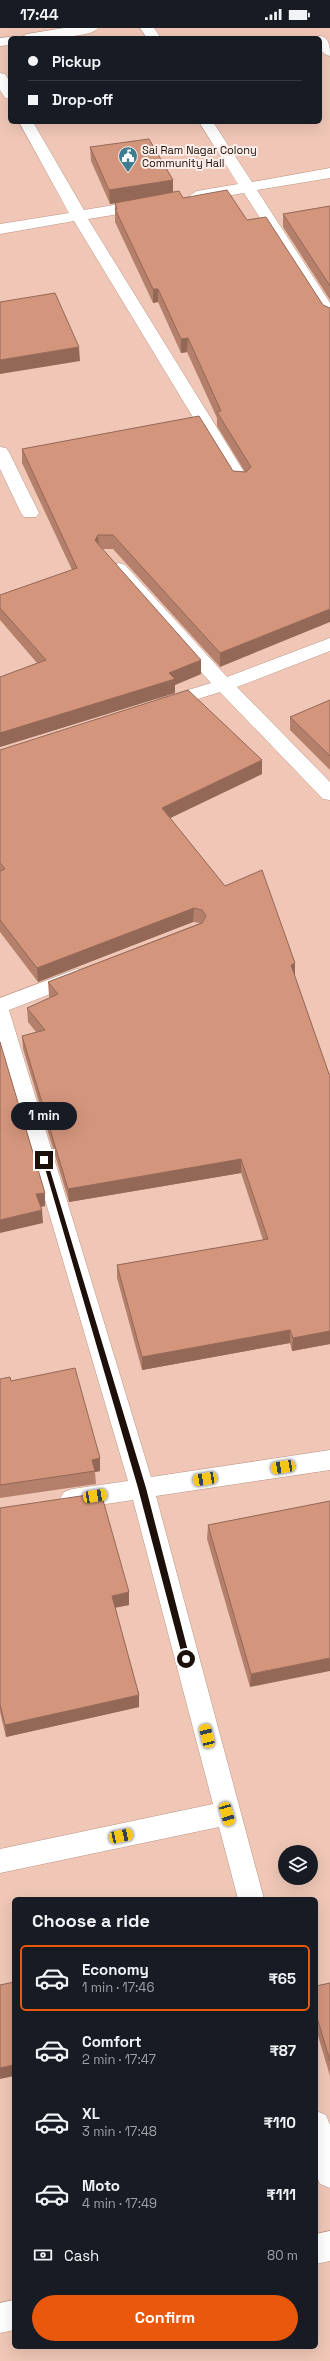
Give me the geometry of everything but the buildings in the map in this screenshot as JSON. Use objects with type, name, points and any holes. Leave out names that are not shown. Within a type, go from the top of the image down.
[{"type":"street","points":[[40,36],[91,28]]},
{"type":"street","points":[[322,43],[330,52]]},
{"type":"street","points":[[0,77],[8,91]]},
{"type":"street","points":[[27,124],[79,216],[240,480]]},
{"type":"street","points":[[207,124],[330,315]]},
{"type":"street","points":[[178,199],[330,172]]},
{"type":"street","points":[[0,229],[156,203]]},
{"type":"street","points":[[0,452],[30,513]]},
{"type":"street","points":[[106,554],[224,684],[330,794]]},
{"type":"street","points":[[150,708],[224,684],[330,644]]},
{"type":"street","points":[[0,1006],[93,969]]},
{"type":"street","points":[[0,1012],[4,1042],[142,1488],[227,1814],[250,1897]]},
{"type":"street","points":[[47,1503],[330,1460]]},
{"type":"street","points":[[0,1861],[227,1814]]},
{"type":"street","points":[[318,2132],[330,2174]]},
{"type":"street","points":[[318,2249],[330,2246]]},
{"type":"street","points":[[0,2318],[12,2315]]},
{"type":"place","name":"Sai Ram Nagar Colony Community Hall","points":[[128,173]]},
{"type":"route","points":[[44,1160],[142,1488],[186,1659]]}]
